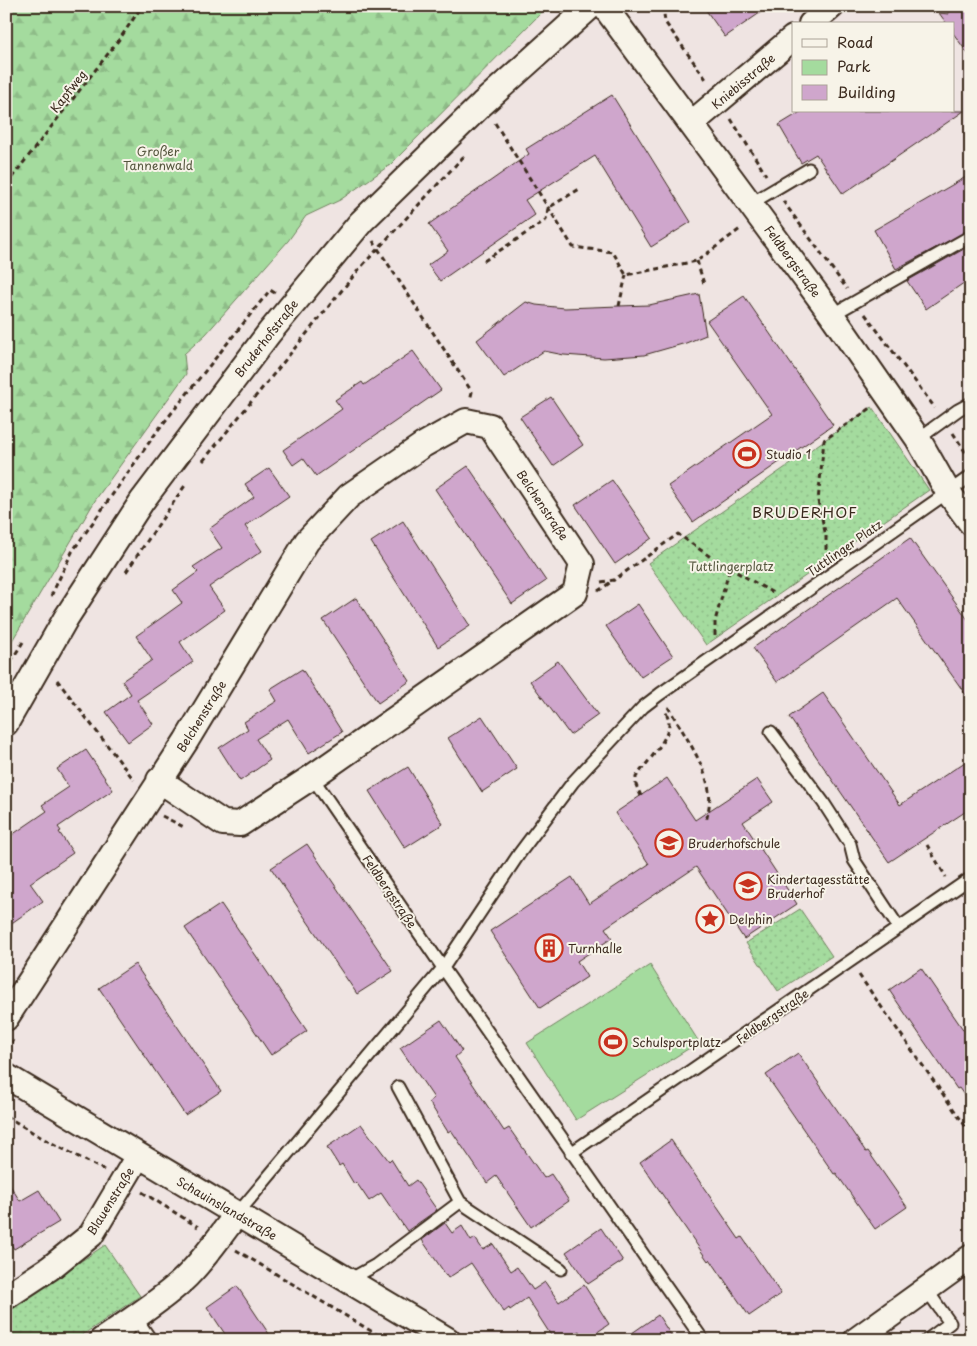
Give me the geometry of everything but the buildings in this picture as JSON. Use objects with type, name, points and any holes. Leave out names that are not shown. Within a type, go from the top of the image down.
[{"type":"street","name":"Bruderhofstraße","points":[[11,731],[42,660],[66,618],[142,501],[268,334],[361,222],[482,104],[591,6]]},
{"type":"street","name":"Feldbergstraße","points":[[604,6],[832,315],[918,439],[948,492],[971,523]]},
{"type":"street","points":[[813,22],[832,6]]},
{"type":"street","name":"Kniebisstraße","points":[[692,123],[792,39]]},
{"type":"street","name":"Belchenstraße","points":[[6,1018],[186,741],[307,541],[349,496],[424,445],[466,420],[490,426],[582,564],[578,585]]},
{"type":"street","points":[[154,789],[223,824],[240,824],[312,777],[575,593],[578,585]]},
{"type":"street","name":"Schauinslandstraße","points":[[6,1076],[448,1340]]},
{"type":"street","name":"Blauenstraße","points":[[6,1296],[50,1268],[91,1235],[138,1156]]},
{"type":"street","points":[[102,1340],[182,1281],[197,1266],[238,1213]]},
{"type":"street","points":[[856,1340],[971,1257]]},
{"type":"lane","points":[[755,209],[775,190],[809,169]]},
{"type":"lane","points":[[832,315],[971,236]]},
{"type":"lane","points":[[918,439],[971,403]]},
{"type":"lane","name":"Tuttlinger Platz","points":[[238,1213],[443,968],[519,854],[573,782],[643,707],[971,476]]},
{"type":"lane","points":[[771,732],[823,802],[850,844],[854,860],[899,928]]},
{"type":"lane","name":"Feldbergstraße","points":[[312,777],[703,1340]]},
{"type":"lane","name":"Feldbergstraße","points":[[572,1153],[971,878]]},
{"type":"lane","points":[[398,1087],[460,1202],[561,1269]]},
{"type":"lane","points":[[349,1280],[376,1265],[460,1202]]},
{"type":"lane","points":[[926,1289],[950,1323],[927,1340]]},
{"type":"lane","points":[[135,1317],[151,1340]]},
{"type":"path","name":"Kapfweg","points":[[6,185],[142,6]]},
{"type":"path","points":[[663,6],[665,22],[720,100],[775,190],[944,420],[971,460]]},
{"type":"path","points":[[482,104],[573,246],[612,252],[626,275],[619,306]]},
{"type":"path","points":[[495,124],[502,118]]},
{"type":"path","points":[[199,466],[378,248],[468,152]]},
{"type":"path","points":[[484,261],[546,220],[548,208],[581,188]]},
{"type":"path","points":[[626,275],[697,261],[755,209]]},
{"type":"path","points":[[361,222],[472,392],[466,420]]},
{"type":"path","points":[[697,261],[704,284]]},
{"type":"path","points":[[827,577],[826,536],[818,501],[824,440],[888,396]]},
{"type":"path","points":[[121,579],[188,482]]},
{"type":"path","points":[[578,585],[614,580],[678,534],[712,558],[791,603]]},
{"type":"path","points":[[714,657],[715,621],[730,568]]},
{"type":"path","points":[[42,660],[154,789]]},
{"type":"path","points":[[641,796],[636,784],[636,777],[642,767],[653,757],[670,723],[660,694]]},
{"type":"path","points":[[660,694],[700,766],[709,790],[706,822]]},
{"type":"path","points":[[6,754],[11,731]]},
{"type":"path","points":[[927,846],[954,890]]},
{"type":"path","points":[[850,962],[971,1134]]},
{"type":"green space","name":"Großer Tannenwald","points":[[6,6],[548,6],[390,165],[340,200],[306,216],[288,241],[206,334],[184,354],[186,374],[96,499],[6,651]]},
{"type":"green space","name":"Tuttlingerplatz","points":[[872,407],[929,490],[706,645],[648,563]]},
{"type":"green space","points":[[800,909],[832,956],[778,991],[746,943]]},
{"type":"green space","name":"Schulsportplatz","points":[[650,965],[699,1042],[576,1120],[527,1043]]},
{"type":"green space","points":[[105,1245],[140,1296],[75,1340],[6,1340],[6,1312]]},
{"type":"place","name":"Studio 1","points":[[747,454]]},
{"type":"place","name":"Bruderhofschule","points":[[669,843]]},
{"type":"place","name":"Kindertagesstätte Bruderhof","points":[[748,886]]},
{"type":"place","name":"Delphin","points":[[710,919]]},
{"type":"place","name":"Turnhalle","points":[[549,948]]},
{"type":"place","name":"Schulsportplatz","points":[[613,1042]]},
{"type":"district","name":"BRUDERHOF","points":[[805,511]]}]
